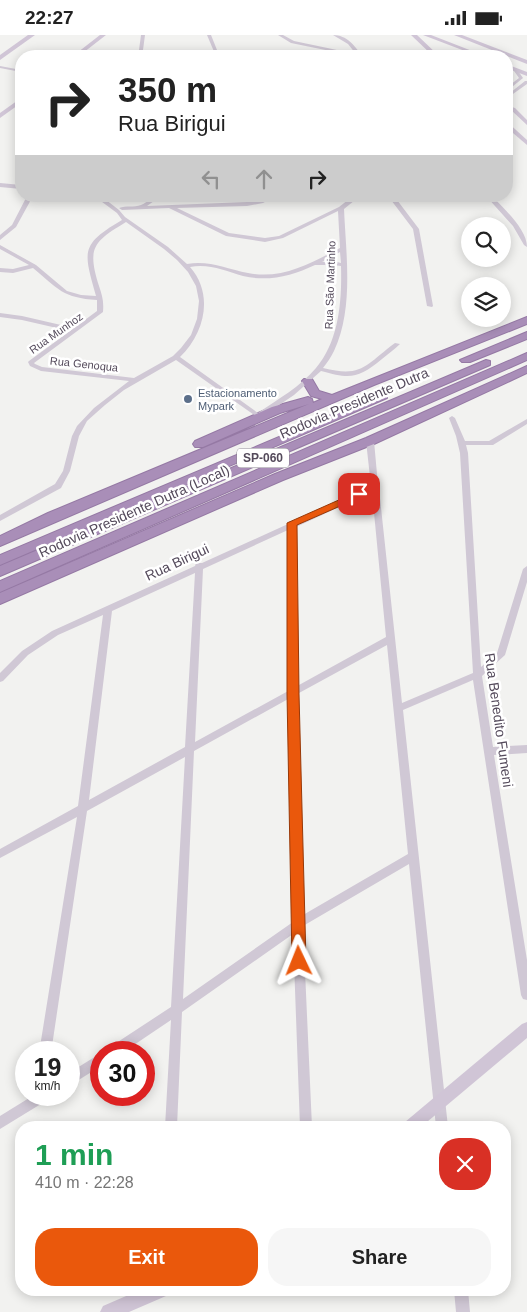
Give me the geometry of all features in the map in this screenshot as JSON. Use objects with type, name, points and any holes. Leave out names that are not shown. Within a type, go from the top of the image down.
[{"type":"highway","name":"Rodovia Presidente Dutra","points":[[0,541],[53,516],[370,383],[527,320]]},
{"type":"highway","name":"Rodovia Presidente Dutra","points":[[0,560],[527,335]]},
{"type":"highway","name":"Rodovia Presidente Dutra","points":[[0,571],[527,345]]},
{"type":"highway","name":"Rodovia Presidente Dutra (Local)","points":[[0,587],[527,356]]},
{"type":"highway","points":[[0,599],[279,477],[370,441],[527,369]]},
{"type":"highway","points":[[308,381],[315,394],[327,396]]},
{"type":"highway","points":[[0,535],[259,416],[370,383]]},
{"type":"highway","points":[[350,433],[403,419],[484,389]]},
{"type":"main road","points":[[0,58],[32,35]]},
{"type":"main road","points":[[84,50],[103,35]]},
{"type":"main road","points":[[414,35],[429,50]]},
{"type":"main road","points":[[456,35],[496,50]]},
{"type":"main road","points":[[424,45],[424,39],[428,36],[471,50]]},
{"type":"main road","points":[[449,43],[467,50]]},
{"type":"main road","points":[[513,56],[527,62]]},
{"type":"main road","points":[[513,60],[520,59]]},
{"type":"main road","points":[[514,69],[527,74]]},
{"type":"main road","points":[[0,116],[15,105]]},
{"type":"main road","points":[[513,111],[527,123]]},
{"type":"main road","points":[[513,130],[527,143]]},
{"type":"main road","points":[[417,1121],[527,1029]]},
{"type":"main road","points":[[109,1312],[146,1296]]},
{"type":"street","points":[[141,50],[144,35]]},
{"type":"street","points":[[209,35],[215,50]]},
{"type":"street","points":[[280,35],[300,44],[330,50]]},
{"type":"street","points":[[335,35],[350,43],[355,50]]},
{"type":"street","points":[[0,67],[15,70]]},
{"type":"street","points":[[513,85],[521,78],[514,69]]},
{"type":"street","points":[[513,93],[527,82]]},
{"type":"street","points":[[0,185],[15,186]]},
{"type":"street","points":[[0,238],[14,226],[27,202]]},
{"type":"street","points":[[0,247],[34,267],[65,292],[80,297],[101,299],[88,264],[88,256],[96,241],[122,213],[149,202]]},
{"type":"street","points":[[238,205],[245,202]]},
{"type":"street","points":[[143,206],[238,205],[261,202]]},
{"type":"street","points":[[169,206],[228,235],[265,240],[280,237],[342,209],[350,202]]},
{"type":"street","points":[[396,202],[416,229],[430,306]]},
{"type":"street","points":[[494,202],[515,225],[527,244]]},
{"type":"street","points":[[0,518],[58,486],[65,478],[71,447],[83,422],[100,405],[135,380],[176,357],[194,333],[201,316],[204,299],[194,275],[173,254],[122,213],[105,203]]},
{"type":"street","points":[[182,212],[184,206]]},
{"type":"street","name":"Rua São Martinho","points":[[259,416],[308,381],[320,369],[336,343],[340,328],[342,209]]},
{"type":"street","points":[[173,254],[222,269],[264,277],[282,275],[312,265],[342,249]]},
{"type":"street","points":[[186,266],[199,263]]},
{"type":"street","points":[[312,265],[330,263],[342,265]]},
{"type":"street","points":[[0,270],[13,271],[34,267]]},
{"type":"street","points":[[194,275],[205,271],[222,269]]},
{"type":"street","name":"Rua Munhoz","points":[[32,365],[34,359],[73,330],[96,316],[100,311],[101,299]]},
{"type":"street","points":[[0,315],[73,330]]},
{"type":"street","points":[[320,369],[346,376],[360,374],[376,359],[397,345]]},
{"type":"street","points":[[176,357],[259,416]]},
{"type":"street","name":"Rua Genoqua","points":[[32,365],[41,369],[135,380]]},
{"type":"street","name":"Rua Benedito Fumeni","points":[[452,418],[463,443],[476,675],[527,995]]},
{"type":"street","points":[[463,443],[490,443],[527,421]]},
{"type":"street","points":[[370,441],[441,1121]]},
{"type":"street","name":"Rua Birigui","points":[[0,679],[25,653],[40,642],[199,565],[376,487]]},
{"type":"street","points":[[292,523],[293,694],[298,924],[306,1121]]},
{"type":"street","points":[[171,1121],[199,565]]},
{"type":"street","points":[[399,708],[476,675],[501,655],[527,569]]},
{"type":"street","points":[[47,1041],[83,808],[108,608]]},
{"type":"street","points":[[0,854],[390,639]]},
{"type":"street","points":[[489,751],[527,749]]},
{"type":"street","points":[[129,1041],[298,924],[413,857]]},
{"type":"street","points":[[0,1123],[26,1106]]},
{"type":"street","points":[[462,1296],[463,1312]]},
{"type":"place","name":"Estacionamento Mypark","points":[[188,399]]},
{"type":"route","points":[[299,961],[293,694],[292,523],[359,494]]}]
